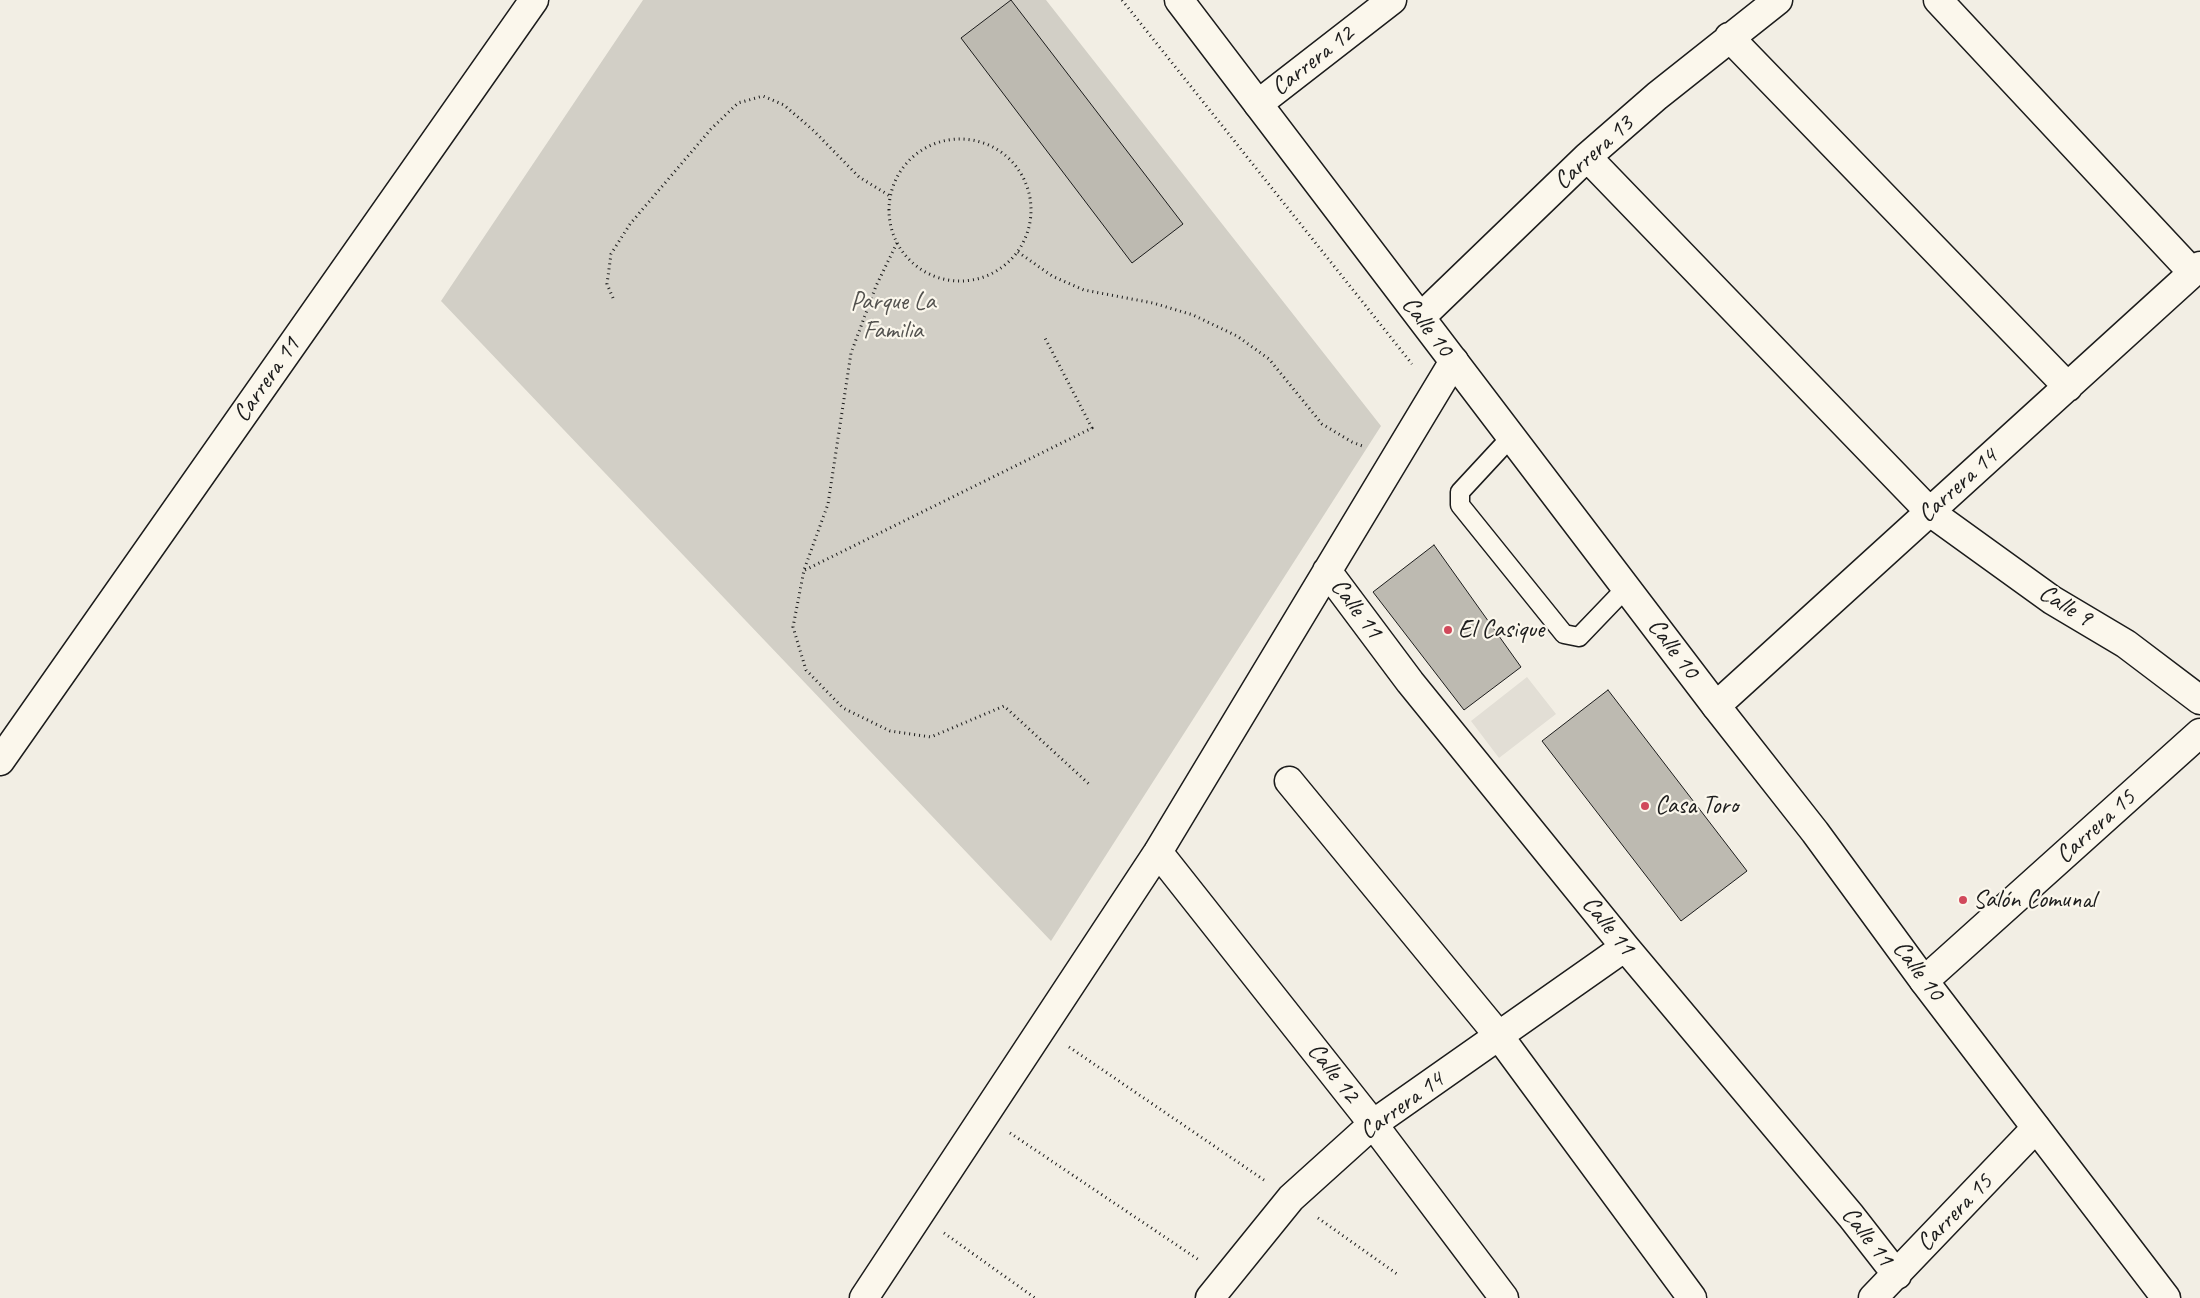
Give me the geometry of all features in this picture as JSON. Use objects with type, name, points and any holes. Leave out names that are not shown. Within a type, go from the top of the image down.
[{"type":"street","name":"Carrera 11","points":[[0,761],[534,0]]},
{"type":"street","name":"Calle 10","points":[[1179,0],[1716,706],[1815,832],[1924,981],[2166,1298]]},
{"type":"street","name":"Carrera 12","points":[[1258,104],[1392,0]]},
{"type":"street","name":"Carrera 13","points":[[1421,318],[1588,157],[1728,37],[1778,0]]},
{"type":"street","points":[[1938,0],[2196,270]]},
{"type":"street","points":[[1728,37],[2068,387]]},
{"type":"street","name":"Calle 9","points":[[1588,157],[1930,512],[2052,600],[2126,644],[2200,700]]},
{"type":"street","name":"Carrera 14","points":[[1716,706],[2196,270]]},
{"type":"street","points":[[864,1298],[1158,852],[1454,361]]},
{"type":"street","name":"Calle 11","points":[[1328,571],[1410,682],[1625,947],[1851,1216],[1897,1275]]},
{"type":"street","name":"Carrera 15","points":[[1924,981],[2200,733]]},
{"type":"street","points":[[1289,781],[1499,1036],[1692,1298]]},
{"type":"street","name":"Calle 12","points":[[1158,852],[1373,1124],[1504,1298]]},
{"type":"street","name":"Carrera 14","points":[[1218,1288],[1291,1198],[1373,1124],[1625,947]]},
{"type":"street","name":"Carrera 15","points":[[1873,1298],[2036,1128]]},
{"type":"lane","points":[[1511,437],[1460,492],[1460,505],[1564,634],[1579,637],[1626,588]]},
{"type":"path","points":[[613,298],[607,284],[611,254],[630,224],[711,130],[738,103],[764,96],[784,105],[814,131],[859,177],[890,196]]},
{"type":"path","points":[[955,138],[978,140],[999,150],[1016,165],[1027,186],[1032,209],[1028,232],[1018,252],[1000,269],[979,279],[955,281],[931,275],[911,262],[897,243],[889,220],[890,196],[898,173],[913,155],[932,143],[955,138]]},
{"type":"path","points":[[897,243],[876,286],[851,353],[828,504],[804,570],[794,627],[806,670],[843,708],[890,731],[930,737],[1004,706],[1090,785]]},
{"type":"path","points":[[1018,252],[1052,276],[1084,290],[1153,303],[1193,316],[1237,336],[1269,360],[1322,424],[1352,442],[1396,458]]},
{"type":"path","points":[[804,570],[1092,428],[1045,338]]},
{"type":"path","points":[[1041,1028],[1291,1198],[1397,1274]]},
{"type":"path","points":[[984,1115],[1218,1288]]},
{"type":"path","points":[[919,1215],[1035,1298]]},
{"type":"shaded area","points":[[1527,677],[1556,714],[1499,758],[1471,721]]},
{"type":"green space","name":"Parque La Familia","points":[[643,0],[1046,0],[1381,426],[1051,941],[441,301]]},
{"type":"building","points":[[1011,0],[1183,224],[1132,263],[961,38]]},
{"type":"building","name":"El Casique","points":[[1434,545],[1521,667],[1464,710],[1373,592]]},
{"type":"building","name":"Casa Toro","points":[[1608,690],[1747,871],[1681,921],[1542,741]]},
{"type":"place","name":"El Casique","points":[[1448,630]]},
{"type":"place","name":"Casa Toro","points":[[1645,806]]},
{"type":"place","name":"Salón Comunal","points":[[1963,900]]}]
